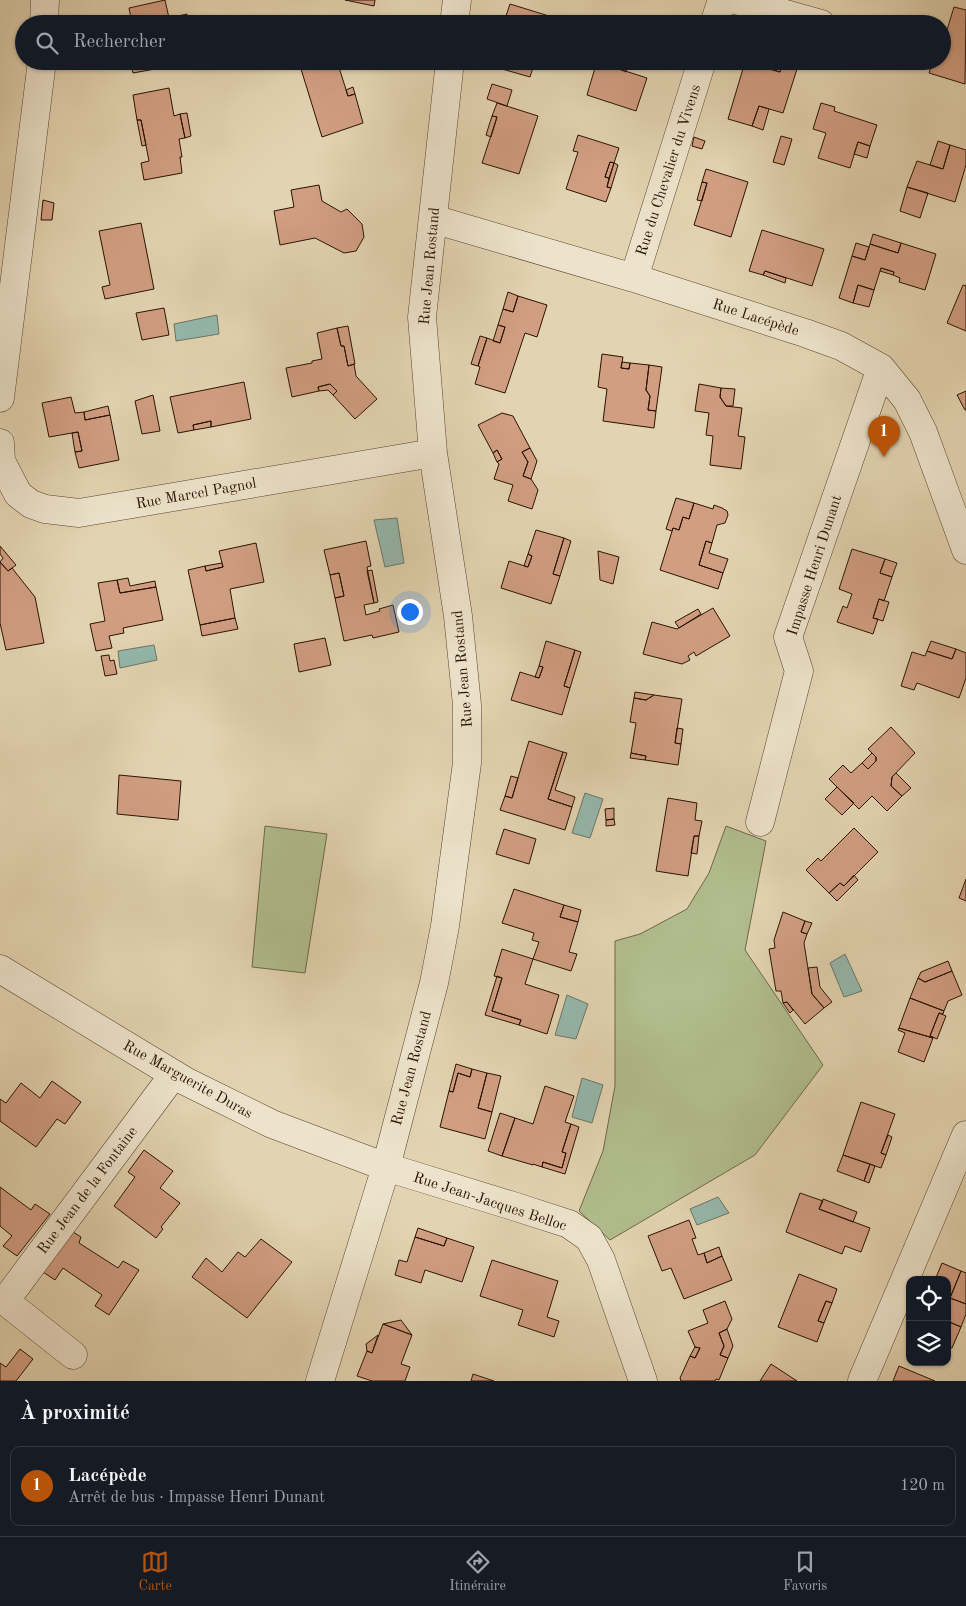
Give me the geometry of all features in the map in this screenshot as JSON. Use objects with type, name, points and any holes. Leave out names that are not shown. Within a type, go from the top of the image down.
[{"type":"street","points":[[44,15],[45,0]]},
{"type":"street","points":[[455,15],[457,0]]},
{"type":"street","points":[[717,15],[722,0]]},
{"type":"street","points":[[736,0],[789,15]]},
{"type":"street","points":[[0,398],[41,70]]},
{"type":"street","name":"Rue Jean Rostand","points":[[320,1381],[386,1167],[434,983],[445,926],[467,763],[467,705],[458,616],[433,453],[422,317],[449,70]]},
{"type":"street","name":"Rue du Chevalier du Vivens","points":[[634,278],[699,70]]},
{"type":"street","name":"Rue Lacépède","points":[[433,218],[634,278],[805,332],[841,346],[882,368],[907,400],[923,432],[966,550]]},
{"type":"street","name":"Impasse Henri Dunant","points":[[760,822],[799,671],[788,637],[882,368]]},
{"type":"street","name":"Rue Marcel Pagnol","points":[[0,443],[1,461],[18,494],[31,504],[45,509],[79,514],[433,453]]},
{"type":"street","name":"Rue Marguerite Duras","points":[[0,969],[174,1074],[272,1124],[386,1167]]},
{"type":"street","name":"Rue Jean de la Fontaine","points":[[2,1300],[174,1074]]},
{"type":"street","points":[[862,1381],[966,1135]]},
{"type":"street","name":"Rue Jean-Jacques Belloc","points":[[386,1167],[569,1224],[589,1238],[601,1260],[643,1381]]},
{"type":"street","points":[[2,1300],[73,1355]]},
{"type":"green space","points":[[265,826],[327,834],[305,973],[252,967]]},
{"type":"green space","points":[[726,826],[766,841],[745,950],[823,1065],[755,1155],[610,1240],[579,1211],[603,1151],[615,1086],[615,941],[640,934],[687,909],[709,873]]},
{"type":"water","points":[[217,315],[219,334],[176,341],[174,324]]},
{"type":"water","points":[[397,518],[404,563],[385,567],[374,520]]},
{"type":"water","points":[[154,645],[157,660],[120,668],[118,651]]},
{"type":"water","points":[[585,793],[603,799],[590,838],[572,833]]},
{"type":"water","points":[[845,954],[862,991],[844,997],[830,963]]},
{"type":"water","points":[[567,995],[588,1004],[576,1039],[555,1035]]},
{"type":"water","points":[[582,1078],[603,1085],[592,1123],[572,1117]]},
{"type":"water","points":[[718,1197],[729,1213],[697,1225],[690,1209]]},
{"type":"building","points":[[165,0],[168,15],[130,15],[129,8]]},
{"type":"building","points":[[345,0],[375,0],[374,6]]},
{"type":"building","points":[[510,4],[546,15],[506,15]]},
{"type":"building","points":[[954,7],[966,10],[965,84],[929,73],[930,70],[951,70],[951,17]]},
{"type":"building","points":[[132,70],[150,70],[133,73]]},
{"type":"building","points":[[301,70],[340,70],[348,96],[355,94],[363,123],[322,137]]},
{"type":"building","points":[[506,70],[532,70],[530,77]]},
{"type":"building","points":[[594,70],[622,70],[647,78],[636,111],[587,95]]},
{"type":"building","points":[[743,70],[773,70],[780,72],[780,70],[797,70],[783,113],[759,106],[752,126],[728,119]]},
{"type":"building","points":[[492,84],[512,90],[507,106],[487,99]]},
{"type":"building","points":[[353,87],[355,94],[348,96],[346,90]]},
{"type":"building","points":[[169,88],[174,116],[180,114],[185,138],[179,139],[182,173],[144,180],[141,163],[149,161],[141,120],[137,120],[133,95]]},
{"type":"building","points":[[497,103],[538,116],[519,174],[482,163],[497,117],[492,116]]},
{"type":"building","points":[[821,103],[835,107],[834,111],[877,125],[870,146],[858,142],[850,168],[818,158],[826,133],[813,129]]},
{"type":"building","points":[[759,106],[769,109],[763,130],[752,126]]},
{"type":"building","points":[[187,113],[191,136],[185,138],[180,114]]},
{"type":"building","points":[[492,116],[497,117],[491,137],[486,135]]},
{"type":"building","points":[[137,120],[141,120],[146,145],[142,146]]},
{"type":"building","points":[[578,135],[619,148],[614,163],[610,162],[605,177],[609,178],[607,187],[611,188],[606,202],[566,189],[578,152],[573,151]]},
{"type":"building","points":[[781,136],[792,139],[784,165],[773,162]]},
{"type":"building","points":[[694,137],[705,141],[702,149],[692,146]]},
{"type":"building","points":[[938,141],[950,145],[943,169],[930,165]]},
{"type":"building","points":[[858,142],[870,146],[867,158],[854,154]]},
{"type":"building","points":[[950,145],[966,150],[966,165],[955,202],[907,187],[917,161],[943,169]]},
{"type":"building","points":[[610,162],[614,163],[609,178],[605,177]]},
{"type":"building","points":[[614,163],[618,165],[611,188],[607,187]]},
{"type":"building","points":[[706,169],[748,182],[731,237],[694,225],[707,183],[702,182]]},
{"type":"building","points":[[702,182],[707,183],[702,201],[697,200]]},
{"type":"building","points":[[319,185],[322,201],[341,212],[347,209],[362,224],[364,237],[356,251],[344,253],[315,238],[280,245],[274,211],[294,207],[291,190]]},
{"type":"building","points":[[907,187],[928,193],[920,218],[900,211]]},
{"type":"building","points":[[43,200],[54,203],[52,220],[41,220]]},
{"type":"building","points":[[141,223],[154,289],[105,299],[102,287],[110,285],[99,231]]},
{"type":"building","points":[[762,230],[824,249],[812,286],[765,271],[763,275],[749,271]]},
{"type":"building","points":[[873,234],[901,243],[898,253],[870,244]]},
{"type":"building","points":[[856,243],[869,247],[865,260],[852,256]]},
{"type":"building","points":[[901,243],[936,254],[925,290],[899,282],[900,278],[893,275],[894,272],[881,268],[874,290],[858,285],[853,303],[839,298],[852,256],[865,260],[870,244],[898,253]]},
{"type":"building","points":[[881,268],[894,272],[893,275],[880,271]]},
{"type":"building","points":[[765,271],[786,278],[785,283],[763,275]]},
{"type":"building","points":[[858,285],[874,290],[869,307],[853,303]]},
{"type":"building","points":[[963,285],[966,286],[966,331],[947,323]]},
{"type":"building","points":[[508,292],[518,296],[513,312],[503,309]]},
{"type":"building","points":[[518,296],[547,305],[537,337],[525,333],[505,393],[475,384],[480,367],[478,366],[487,338],[500,343],[505,327],[498,325],[503,309],[513,312]]},
{"type":"building","points":[[164,308],[169,335],[142,340],[136,313]]},
{"type":"building","points":[[498,325],[505,327],[500,343],[493,341]]},
{"type":"building","points":[[348,326],[355,364],[348,366],[344,346],[341,346],[337,328]]},
{"type":"building","points":[[337,328],[341,346],[344,346],[348,366],[354,364],[356,376],[377,399],[355,419],[333,395],[337,391],[330,384],[318,387],[319,391],[292,397],[286,368],[322,359],[317,333]]},
{"type":"building","points":[[480,336],[487,338],[478,366],[471,364]]},
{"type":"building","points":[[602,354],[623,357],[621,368],[629,369],[630,363],[649,365],[646,390],[650,396],[648,410],[656,411],[654,428],[603,421],[607,389],[598,387]]},
{"type":"building","points":[[622,362],[630,363],[629,369],[621,368]]},
{"type":"building","points":[[649,365],[662,367],[656,411],[648,410],[650,396],[646,390]]},
{"type":"building","points":[[244,382],[251,419],[211,427],[211,421],[193,425],[194,430],[178,433],[170,397]]},
{"type":"building","points":[[330,384],[337,391],[333,395],[328,390],[319,391],[318,387]]},
{"type":"building","points":[[699,384],[721,388],[720,397],[726,406],[742,408],[738,436],[745,437],[741,469],[710,465],[713,436],[706,435],[709,413],[695,411]]},
{"type":"building","points":[[721,388],[735,389],[733,406],[726,406],[720,397]]},
{"type":"building","points":[[966,391],[966,410],[965,410],[957,395]]},
{"type":"building","points":[[153,395],[160,431],[142,434],[135,401]]},
{"type":"building","points":[[71,397],[75,413],[84,412],[85,420],[110,415],[119,460],[79,468],[75,452],[82,451],[78,432],[49,437],[42,403]]},
{"type":"building","points":[[108,406],[110,415],[85,420],[84,412]]},
{"type":"building","points":[[502,413],[513,416],[530,448],[522,452],[528,462],[523,476],[531,479],[538,490],[532,509],[508,501],[513,485],[494,479],[499,464],[497,462],[502,459],[497,450],[493,453],[478,425]]},
{"type":"building","points":[[211,421],[211,427],[194,430],[193,425]]},
{"type":"building","points":[[78,432],[82,451],[75,452],[72,433]]},
{"type":"building","points":[[530,448],[537,461],[531,479],[523,476],[528,462],[522,452]]},
{"type":"building","points":[[497,450],[502,459],[497,462],[493,453]]},
{"type":"building","points":[[676,498],[694,503],[689,519],[683,517],[679,530],[673,528],[672,531],[666,529]]},
{"type":"building","points":[[694,503],[713,509],[714,505],[727,511],[728,515],[725,523],[717,525],[712,543],[706,541],[699,565],[723,573],[718,589],[660,570],[673,528],[679,530],[683,517],[689,519]]},
{"type":"building","points":[[536,530],[564,538],[553,574],[560,576],[551,604],[501,588],[509,561],[528,567],[532,556],[528,554]]},
{"type":"building","points":[[564,538],[571,541],[560,576],[553,574]]},
{"type":"building","points":[[366,541],[371,566],[367,567],[374,603],[364,605],[366,615],[393,605],[399,632],[373,638],[372,635],[344,641],[335,598],[344,596],[339,573],[330,575],[324,550]]},
{"type":"building","points":[[706,541],[712,543],[709,553],[728,559],[723,573],[699,565]]},
{"type":"building","points":[[256,543],[264,582],[230,589],[235,618],[200,625],[188,570],[205,566],[206,571],[223,567],[219,551]]},
{"type":"building","points":[[0,546],[16,565],[8,571],[0,562],[3,558],[0,554]]},
{"type":"building","points":[[852,549],[885,559],[880,573],[892,577],[884,601],[879,599],[873,618],[878,619],[873,634],[837,622],[843,606],[847,608],[852,594],[839,589]]},
{"type":"building","points":[[598,551],[619,557],[613,584],[600,580]]},
{"type":"building","points":[[528,554],[532,556],[528,567],[524,566]]},
{"type":"building","points":[[885,559],[897,563],[892,577],[880,573]]},
{"type":"building","points":[[0,562],[8,571],[12,568],[35,597],[44,643],[6,650],[0,623]]},
{"type":"building","points":[[222,563],[223,567],[206,571],[205,566]]},
{"type":"building","points":[[372,570],[378,602],[374,603],[367,571]]},
{"type":"building","points":[[339,573],[344,596],[335,598],[330,575]]},
{"type":"building","points":[[128,578],[130,586],[155,581],[156,587],[120,593],[117,580]]},
{"type":"building","points":[[117,580],[120,593],[156,587],[163,620],[123,628],[124,633],[109,636],[112,648],[96,651],[90,624],[105,621],[98,583]]},
{"type":"building","points":[[879,599],[889,602],[883,621],[873,618]]},
{"type":"building","points":[[713,608],[730,636],[696,656],[694,652],[688,656],[690,660],[682,664],[643,654],[652,622],[677,629]]},
{"type":"building","points":[[698,609],[701,614],[679,628],[675,622]]},
{"type":"building","points":[[235,618],[238,629],[202,636],[200,625]]},
{"type":"building","points":[[325,638],[331,665],[299,672],[294,644]]},
{"type":"building","points":[[546,641],[575,650],[564,686],[570,688],[562,715],[511,700],[520,672],[539,678],[543,667],[539,666]]},
{"type":"building","points":[[931,641],[956,649],[952,659],[927,651]]},
{"type":"building","points":[[956,649],[966,653],[966,678],[959,698],[917,683],[914,690],[901,686],[912,652],[925,656],[927,651],[952,659]]},
{"type":"building","points":[[575,650],[581,652],[570,688],[564,686]]},
{"type":"building","points":[[109,655],[110,661],[114,660],[117,674],[105,676],[101,656]]},
{"type":"building","points":[[539,666],[543,667],[539,678],[535,677]]},
{"type":"building","points":[[635,692],[654,695],[646,700],[634,698]]},
{"type":"building","points":[[654,695],[682,699],[675,743],[681,744],[678,765],[645,760],[646,756],[631,753],[636,723],[630,722],[634,698],[646,700]]},
{"type":"building","points":[[891,727],[915,753],[892,777],[891,786],[902,796],[887,811],[872,796],[859,809],[829,779],[843,765],[851,773],[862,763],[868,769],[876,761],[876,757],[868,749]]},
{"type":"building","points":[[677,728],[683,729],[681,744],[675,743]]},
{"type":"building","points":[[529,741],[563,752],[548,799],[572,807],[565,830],[500,810],[505,796],[512,798]]},
{"type":"building","points":[[563,752],[567,753],[555,790],[575,797],[572,807],[548,799]]},
{"type":"building","points":[[631,753],[646,756],[645,760],[630,758]]},
{"type":"building","points":[[872,753],[876,757],[876,761],[868,769],[862,763]]},
{"type":"building","points":[[896,773],[911,788],[902,796],[891,786],[892,777]]},
{"type":"building","points":[[119,775],[181,781],[178,820],[117,814]]},
{"type":"building","points":[[511,776],[518,778],[512,798],[505,796]]},
{"type":"building","points":[[837,787],[854,803],[842,815],[825,799]]},
{"type":"building","points":[[668,798],[697,803],[695,820],[702,821],[699,836],[694,836],[688,876],[656,871]]},
{"type":"building","points":[[614,808],[614,819],[606,820],[605,809]]},
{"type":"building","points":[[614,819],[615,825],[606,826],[606,820]]},
{"type":"building","points":[[854,828],[878,852],[844,886],[840,883],[829,893],[806,870],[818,858],[821,861]]},
{"type":"building","points":[[504,829],[536,839],[529,864],[496,854]]},
{"type":"building","points":[[694,836],[699,836],[697,854],[691,853]]},
{"type":"building","points":[[854,875],[858,880],[837,901],[829,893],[840,883],[844,886]]},
{"type":"building","points":[[966,879],[966,901],[959,898]]},
{"type":"building","points":[[514,889],[564,905],[560,917],[578,922],[569,952],[577,954],[571,971],[533,959],[539,942],[532,940],[534,933],[502,923]]},
{"type":"building","points":[[564,905],[581,910],[578,922],[560,917]]},
{"type":"building","points":[[783,912],[805,921],[801,932],[807,934],[804,943],[812,994],[824,1008],[805,1024],[787,1002],[783,1003],[781,991],[776,991],[769,949],[775,948],[774,940]]},
{"type":"building","points":[[805,921],[812,923],[807,934],[801,932]]},
{"type":"building","points":[[502,949],[533,959],[525,984],[559,995],[547,1034],[519,1025],[521,1020],[492,1011],[502,978],[494,976]]},
{"type":"building","points":[[948,961],[952,971],[925,982],[918,978],[921,972]]},
{"type":"building","points":[[817,967],[820,987],[832,1002],[824,1008],[812,994],[808,968]]},
{"type":"building","points":[[952,971],[962,995],[948,1001],[944,1011],[910,998],[918,978],[925,982]]},
{"type":"building","points":[[497,976],[502,978],[492,1011],[521,1020],[519,1025],[485,1015]]},
{"type":"building","points":[[910,998],[944,1011],[943,1014],[939,1013],[930,1036],[933,1038],[899,1028]]},
{"type":"building","points":[[787,1002],[793,1010],[790,1013],[783,1003]]},
{"type":"building","points":[[939,1013],[946,1016],[937,1039],[930,1036]]},
{"type":"building","points":[[899,1028],[933,1038],[924,1062],[898,1052],[905,1033],[898,1030]]},
{"type":"building","points":[[456,1064],[472,1069],[470,1077],[458,1073],[453,1092],[449,1091]]},
{"type":"building","points":[[472,1069],[487,1073],[478,1108],[492,1112],[485,1139],[440,1127],[449,1091],[453,1092],[458,1073],[470,1077]]},
{"type":"building","points":[[487,1073],[501,1076],[492,1112],[478,1108]]},
{"type":"building","points":[[52,1081],[81,1102],[65,1124],[57,1119],[36,1147],[0,1121],[0,1099],[6,1103],[21,1083],[40,1098]]},
{"type":"building","points":[[545,1086],[574,1096],[565,1122],[571,1124],[562,1152],[566,1153],[562,1168],[543,1162],[542,1167],[502,1156],[515,1118],[533,1124]]},
{"type":"building","points":[[861,1102],[895,1114],[881,1153],[886,1155],[881,1168],[843,1155]]},
{"type":"building","points":[[500,1113],[515,1118],[502,1156],[488,1151]]},
{"type":"building","points":[[571,1124],[579,1127],[565,1174],[542,1167],[543,1162],[562,1168],[566,1153],[562,1152]]},
{"type":"building","points":[[888,1135],[892,1137],[886,1155],[881,1153]]},
{"type":"building","points":[[144,1150],[173,1171],[160,1188],[180,1203],[161,1227],[163,1229],[156,1238],[114,1206],[135,1177],[128,1172]]},
{"type":"building","points":[[843,1155],[870,1164],[864,1181],[837,1171]]},
{"type":"building","points":[[870,1164],[875,1166],[869,1183],[864,1181]]},
{"type":"building","points":[[0,1187],[31,1210],[35,1204],[50,1214],[17,1256],[3,1246],[12,1236],[0,1226]]},
{"type":"building","points":[[800,1193],[823,1201],[819,1209],[870,1228],[861,1252],[845,1246],[842,1254],[786,1232]]},
{"type":"building","points":[[823,1199],[857,1212],[853,1222],[819,1209]]},
{"type":"building","points":[[689,1220],[696,1238],[692,1239],[698,1255],[704,1253],[707,1263],[722,1256],[732,1280],[684,1299],[671,1268],[662,1271],[648,1236]]},
{"type":"building","points":[[418,1228],[447,1238],[444,1246],[415,1237]]},
{"type":"building","points":[[70,1230],[81,1237],[79,1243],[118,1268],[123,1261],[139,1270],[109,1315],[95,1306],[102,1295],[63,1268],[55,1280],[43,1272]]},
{"type":"building","points":[[415,1237],[444,1246],[447,1238],[474,1247],[462,1282],[425,1270],[421,1283],[395,1275],[399,1260],[407,1262]]},
{"type":"building","points":[[261,1239],[292,1262],[247,1318],[192,1277],[206,1258],[222,1272],[238,1252],[245,1257]]},
{"type":"building","points":[[719,1247],[722,1256],[707,1263],[704,1253]]},
{"type":"building","points":[[492,1260],[558,1281],[547,1317],[559,1321],[554,1337],[518,1325],[523,1310],[480,1296]]},
{"type":"building","points":[[942,1263],[961,1271],[951,1296],[951,1276],[937,1276]]},
{"type":"building","points":[[961,1271],[966,1273],[966,1304],[951,1298]]},
{"type":"building","points":[[799,1274],[837,1289],[832,1303],[826,1301],[818,1321],[824,1323],[817,1342],[778,1327]]},
{"type":"building","points":[[951,1298],[966,1304],[966,1314],[961,1327],[951,1323]]},
{"type":"building","points":[[725,1301],[732,1319],[727,1329],[719,1333],[724,1346],[720,1355],[728,1358],[719,1380],[681,1381],[680,1378],[690,1356],[695,1358],[700,1348],[695,1347],[688,1331],[708,1323],[703,1310]]},
{"type":"building","points":[[826,1301],[832,1303],[824,1323],[818,1321]]},
{"type":"building","points":[[401,1320],[412,1335],[383,1324]]},
{"type":"building","points":[[951,1323],[961,1327],[951,1348]]},
{"type":"building","points":[[383,1324],[412,1335],[401,1364],[410,1367],[405,1381],[372,1381],[357,1376],[367,1351],[372,1353]]},
{"type":"building","points":[[727,1329],[733,1346],[728,1358],[720,1355],[724,1346],[719,1333]]},
{"type":"building","points":[[378,1335],[372,1353],[367,1351],[366,1344]]},
{"type":"building","points":[[695,1347],[700,1348],[695,1358],[690,1356]]},
{"type":"building","points":[[20,1349],[33,1359],[16,1381],[0,1381],[0,1363],[6,1367]]},
{"type":"building","points":[[771,1364],[797,1381],[760,1381]]},
{"type":"building","points":[[899,1366],[935,1381],[893,1381]]},
{"type":"building","points":[[473,1374],[494,1381],[471,1381]]},
{"type":"place","name":"Lacépède","points":[[884,457]]}]
